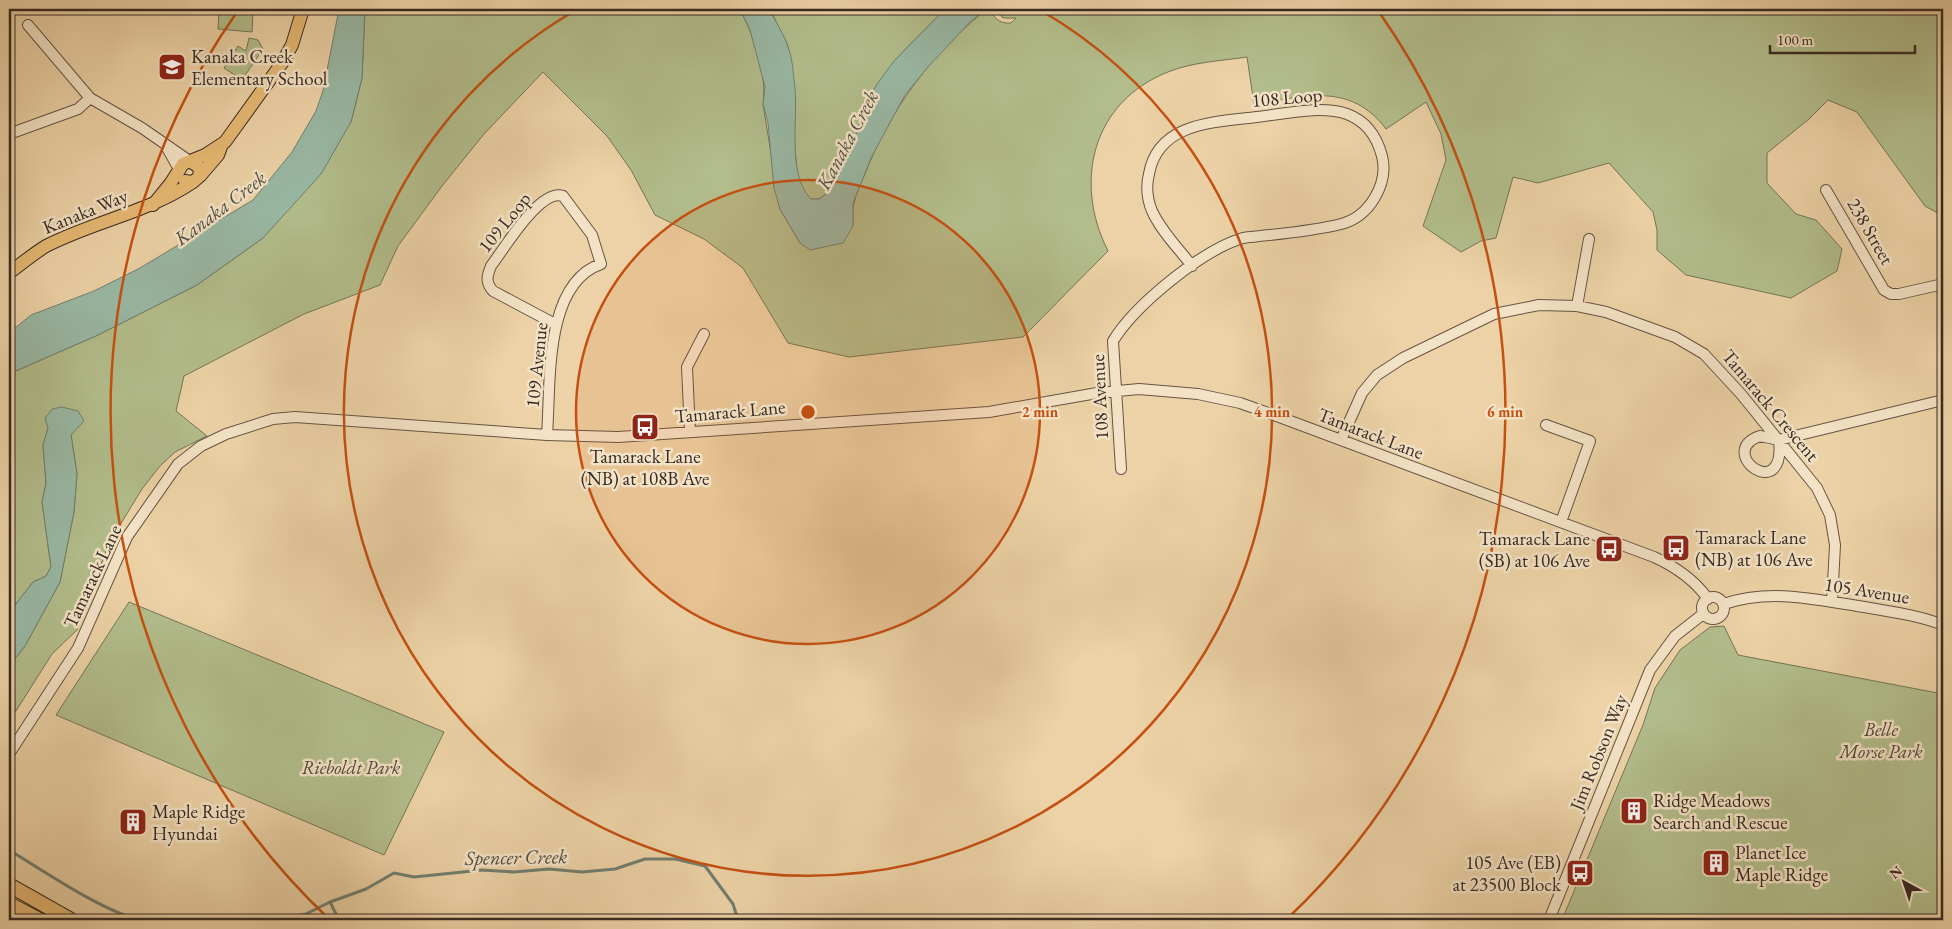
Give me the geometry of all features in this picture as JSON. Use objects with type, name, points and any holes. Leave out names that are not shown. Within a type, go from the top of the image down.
[{"type":"highway","points":[[9,885],[71,920]]},
{"type":"highway","points":[[9,904],[39,920]]},
{"type":"main road","name":"Kanaka Way","points":[[9,273],[31,256],[56,241],[153,204],[196,179],[218,155],[222,145],[285,57],[300,24],[303,9]]},
{"type":"main road","name":"Kanaka Way","points":[[191,162],[222,145]]},
{"type":"main road","points":[[191,162],[199,167],[196,179],[184,181],[180,171],[183,164],[191,162]]},
{"type":"main road","name":"Kanaka Way","points":[[153,204],[180,171]]},
{"type":"street","points":[[28,25],[90,98],[142,128],[191,162]]},
{"type":"street","points":[[9,134],[78,109],[90,98]]},
{"type":"street","name":"108 Loop","points":[[1328,110],[1354,117],[1371,131],[1380,150],[1383,173],[1378,191],[1361,214],[1341,224],[1243,238],[1229,242],[1192,266],[1157,221],[1148,197],[1151,163],[1162,147],[1177,133],[1202,124],[1328,110]]},
{"type":"street","points":[[165,145],[180,171]]},
{"type":"street","name":"238 Street","points":[[1826,190],[1884,290],[1891,294],[1899,294],[1943,284]]},
{"type":"street","name":"109 Loop","points":[[555,324],[493,291],[488,286],[486,277],[491,266],[538,204],[551,196],[563,196],[592,235],[604,266]]},
{"type":"street","points":[[1577,306],[1589,239]]},
{"type":"street","name":"109 Avenue","points":[[547,435],[555,324],[570,289],[585,271],[604,266]]},
{"type":"street","name":"108 Avenue","points":[[1121,469],[1115,390],[1114,341],[1122,327],[1133,314],[1192,266]]},
{"type":"street","name":"Tamarack Crescent","points":[[1341,440],[1368,383],[1389,366],[1494,314],[1540,305],[1577,306],[1606,312],[1675,337],[1704,354],[1818,488],[1830,515],[1836,545],[1832,602]]},
{"type":"street","points":[[690,432],[687,367],[704,334]]},
{"type":"street","name":"Tamarack Lane","points":[[9,754],[78,648],[118,553],[143,512],[180,461],[201,446],[226,434],[255,424],[295,417],[547,435],[618,437],[840,420],[981,412],[1115,390],[1172,390],[1223,399],[1274,415],[1667,563],[1696,583],[1708,599]]},
{"type":"street","points":[[1779,440],[1943,400]]},
{"type":"street","points":[[1546,425],[1590,441],[1561,522]]},
{"type":"street","name":"105 Avenue","points":[[1724,604],[1772,595],[1794,596],[1917,616],[1943,625]]},
{"type":"street","points":[[1718,598],[1724,604],[1724,610],[1719,617],[1710,619],[1703,614],[1703,606],[1708,599],[1718,598]]},
{"type":"street","name":"Jim Robson Way","points":[[1549,920],[1648,676],[1668,644],[1688,624],[1703,614]]},
{"type":"green space","points":[[365,9],[740,9],[750,31],[761,67],[764,92],[763,104],[780,209],[800,243],[853,226],[853,208],[857,192],[875,150],[900,105],[931,63],[967,26],[987,9],[997,19],[1011,23],[1016,18],[1003,18],[995,9],[1943,9],[1943,216],[1925,206],[1857,112],[1828,100],[1809,119],[1767,153],[1767,183],[1796,214],[1816,220],[1842,249],[1837,271],[1791,298],[1686,275],[1657,250],[1657,230],[1653,212],[1609,163],[1538,183],[1513,177],[1496,238],[1481,241],[1461,252],[1423,226],[1446,160],[1441,134],[1426,102],[1386,129],[1372,114],[1357,104],[1342,98],[1308,96],[1254,104],[1247,57],[1197,64],[1168,72],[1142,85],[1122,103],[1106,124],[1096,147],[1092,172],[1092,198],[1097,225],[1108,251],[1023,337],[849,357],[788,343],[743,268],[704,239],[655,215],[631,170],[607,136],[543,72],[484,134],[442,186],[398,246],[380,285],[304,314],[184,376],[176,411],[207,436],[175,452],[160,466],[142,489],[109,543],[77,630],[52,654],[9,722],[9,666],[25,646],[60,582],[74,512],[77,474],[71,435],[48,428],[43,445],[46,483],[42,502],[51,567],[46,576],[33,582],[9,613],[9,374],[98,335],[197,285],[263,238],[351,122],[362,78]]},
{"type":"green space","points":[[770,9],[945,9],[894,61],[858,131],[849,155],[825,195],[819,199],[811,199],[804,192],[797,176],[788,46]]},
{"type":"green space","points":[[219,10],[253,12],[252,32],[218,29]]},
{"type":"green space","points":[[249,38],[258,40],[263,49],[242,80],[224,68],[238,46],[246,51]]},
{"type":"green space","name":"Rieboldt Park","points":[[129,602],[444,732],[384,855],[56,715]]},
{"type":"green space","name":"Belle Morse Park","points":[[1724,626],[1738,655],[1943,694],[1943,920],[1562,920],[1643,725],[1655,688],[1680,650],[1710,627]]},
{"type":"shaded area","points":[[339,9],[365,9],[362,78],[351,122],[321,174],[263,238],[197,285],[98,335],[9,374],[9,333],[31,315],[94,291],[140,268],[253,200],[292,152],[316,111],[323,91]]},
{"type":"shaded area","points":[[740,9],[769,9],[782,32],[791,59],[795,94],[795,143],[798,174],[803,188],[811,199],[819,199],[825,195],[849,155],[866,104],[877,84],[894,61],[945,9],[987,9],[971,21],[905,95],[872,156],[853,203],[853,226],[843,243],[810,250],[800,243],[780,209],[774,188],[768,123],[763,104],[765,87],[750,30]]},
{"type":"shaded area","points":[[62,407],[78,411],[84,421],[71,435],[77,474],[74,512],[60,582],[25,646],[9,666],[9,613],[33,582],[46,576],[51,567],[42,502],[46,483],[43,445],[48,428],[45,418],[52,409]]},
{"type":"waterway","name":"Spencer Creek","points":[[9,850],[92,900],[126,916],[141,920]]},
{"type":"waterway","name":"Spencer Creek","points":[[272,920],[306,914],[330,902],[366,889],[394,873],[414,877],[482,870],[514,872],[549,869],[582,872],[615,869],[645,859],[675,859],[705,866],[733,904],[738,920]]},
{"type":"waterway","points":[[330,902],[339,920]]},
{"type":"place","name":"Kanaka Creek Elementary School","points":[[172,67]]},
{"type":"place","name":"Tamarack Lane (NB) at 108B Ave","points":[[645,427]]},
{"type":"place","name":"Tamarack Lane (NB) at 106 Ave","points":[[1676,548]]},
{"type":"place","name":"Tamarack Lane (SB) at 106 Ave","points":[[1609,549]]},
{"type":"place","name":"Ridge Meadows Search and Rescue","points":[[1634,811]]},
{"type":"place","name":"Maple Ridge Hyundai","points":[[133,822]]},
{"type":"place","name":"Planet Ice Maple Ridge","points":[[1716,863]]},
{"type":"place","name":"105 Ave (EB) at 23500 Block","points":[[1580,873]]},
{"type":"water label","name":"Kanaka Creek","points":[[847,140]]},
{"type":"water label","name":"Kanaka Creek","points":[[220,208]]}]
